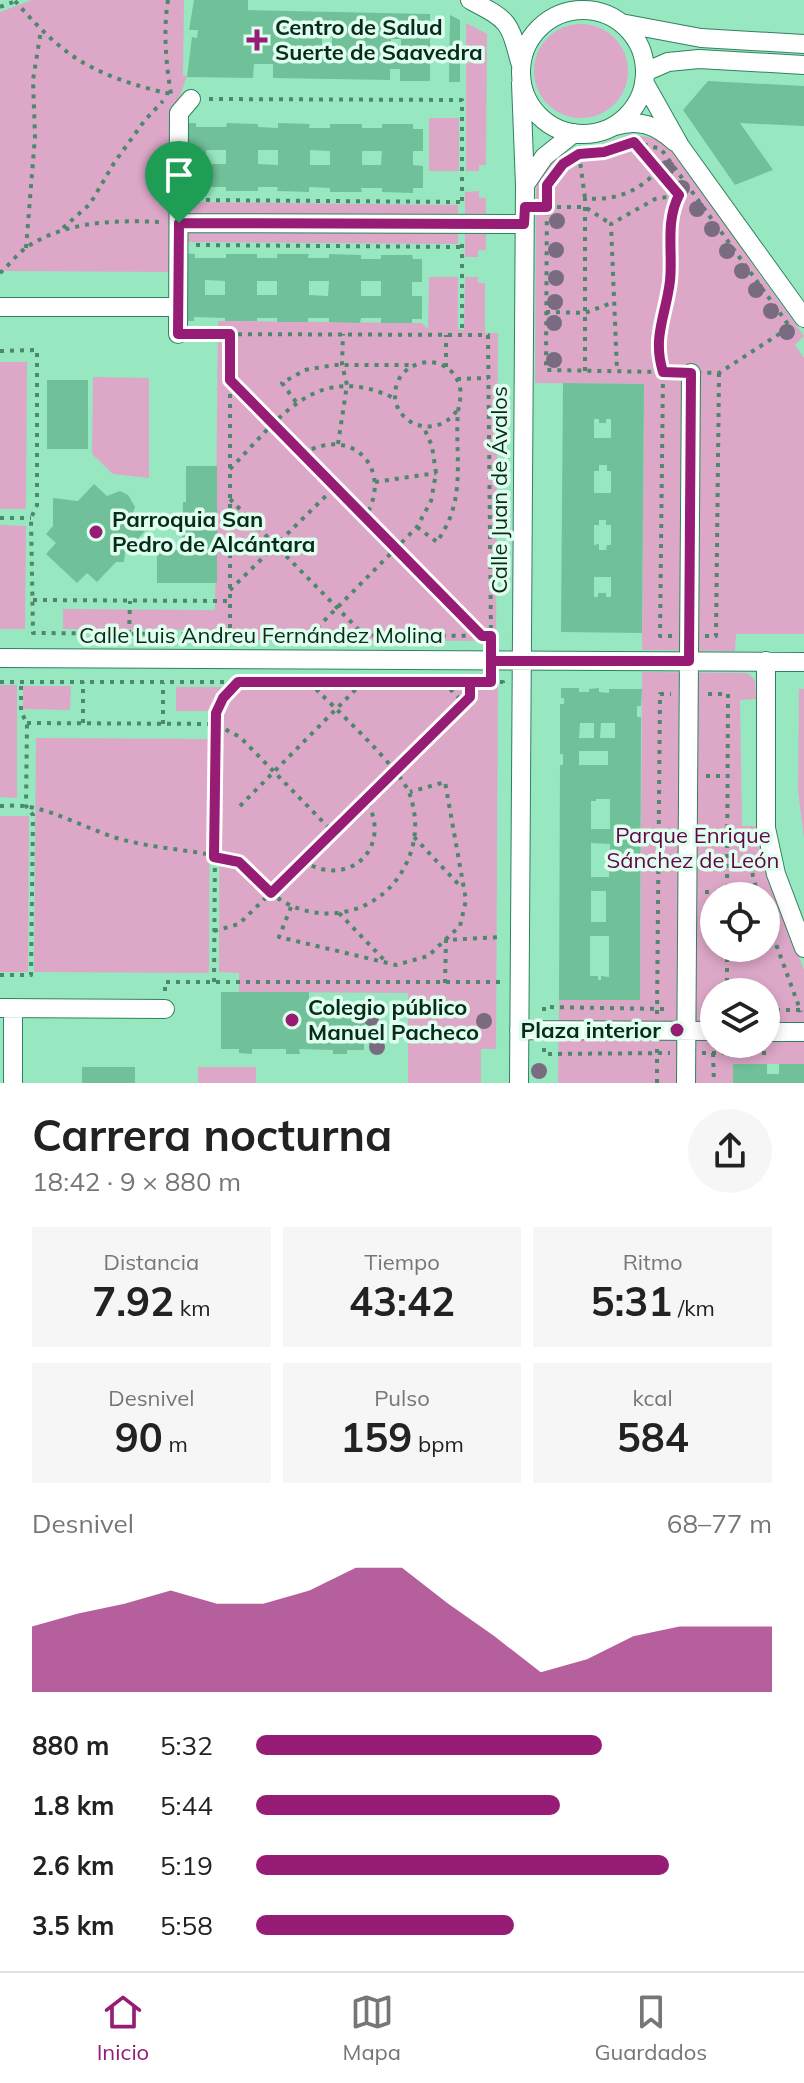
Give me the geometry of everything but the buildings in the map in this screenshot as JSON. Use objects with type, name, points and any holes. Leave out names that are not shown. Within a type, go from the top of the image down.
[{"type":"street","points":[[470,0],[506,21],[511,29],[528,101],[540,116],[555,127],[574,133],[593,133],[628,121],[646,123],[665,132],[680,146]]},
{"type":"street","points":[[568,0],[586,10]]},
{"type":"street","points":[[521,74],[526,46],[536,31],[550,19],[567,11],[586,10],[604,14],[621,23],[701,38],[804,44]]},
{"type":"street","points":[[621,23],[638,45],[644,77],[680,146],[797,322]]},
{"type":"street","points":[[611,127],[627,116],[638,100],[644,77],[668,62],[699,59],[804,65]]},
{"type":"street","name":"Calle Juan de Ávalos","points":[[519,1083],[525,185],[521,74]]},
{"type":"street","points":[[178,334],[179,113],[182,100]]},
{"type":"street","points":[[525,185],[544,157],[574,133]]},
{"type":"street","points":[[179,223],[524,215]]},
{"type":"street","points":[[0,307],[178,307]]},
{"type":"street","points":[[686,1083],[691,373]]},
{"type":"street","name":"Calle Luis Andreu Fernández Molina","points":[[0,658],[804,662]]},
{"type":"street","points":[[766,661],[766,828],[776,874],[796,905],[804,948]]},
{"type":"street","points":[[13,1083],[6,1008],[165,1009]]},
{"type":"street","points":[[519,1030],[700,1031]]},
{"type":"street","points":[[780,1032],[804,1032]]},
{"type":"path","points":[[0,7],[16,0],[41,30],[72,56],[108,73],[182,100],[462,100]]},
{"type":"path","points":[[168,0],[165,15],[166,57],[182,100]]},
{"type":"path","points":[[26,248],[35,137],[33,80],[41,30]]},
{"type":"path","points":[[0,273],[26,248],[62,228],[90,204],[145,120],[182,100]]},
{"type":"path","points":[[634,142],[679,195]]},
{"type":"path","points":[[661,149],[634,142],[604,152],[579,154],[563,164],[547,185],[546,370],[719,373],[797,322]]},
{"type":"path","points":[[579,154],[585,198],[585,371]]},
{"type":"path","points":[[585,198],[600,200],[624,194],[648,181],[658,170]]},
{"type":"path","points":[[660,636],[663,372],[657,354],[661,318],[670,286],[670,236],[674,205],[682,178]]},
{"type":"path","points":[[611,224],[655,199],[679,195]]},
{"type":"path","points":[[179,200],[462,202]]},
{"type":"path","points":[[524,215],[547,207],[585,207],[611,224]]},
{"type":"path","points":[[62,228],[139,221],[179,223]]},
{"type":"path","points":[[611,224],[617,371]]},
{"type":"path","points":[[179,245],[462,247]]},
{"type":"path","points":[[546,312],[585,313],[614,301]]},
{"type":"path","points":[[178,334],[488,335],[491,682]]},
{"type":"path","points":[[230,334],[230,635]]},
{"type":"path","points":[[338,444],[347,385],[342,365],[343,334]]},
{"type":"path","points":[[446,335],[446,367]]},
{"type":"path","points":[[0,351],[37,350],[37,505],[31,518],[33,633],[491,636]]},
{"type":"path","points":[[296,402],[282,383],[305,370],[342,365],[436,363],[446,367],[457,379],[461,399],[458,409],[457,483],[451,514],[437,542],[417,527]]},
{"type":"path","points":[[415,365],[400,379],[396,399],[405,418],[423,427],[444,424],[458,409]]},
{"type":"path","points":[[716,636],[719,373]]},
{"type":"path","points":[[457,379],[488,378]]},
{"type":"path","points":[[230,380],[482,636]]},
{"type":"path","points":[[230,469],[296,402],[320,389],[347,385],[375,389],[396,399]]},
{"type":"path","points":[[310,635],[417,527],[431,501],[436,473],[432,446],[423,427]]},
{"type":"path","points":[[303,454],[316,446],[338,444],[358,451],[368,462],[375,482],[373,504],[365,517]]},
{"type":"path","points":[[375,482],[436,473]]},
{"type":"path","points":[[230,590],[335,487]]},
{"type":"path","points":[[230,499],[365,635]]},
{"type":"path","points":[[0,518],[31,518]]},
{"type":"path","points":[[32,600],[230,601]]},
{"type":"path","points":[[129,634],[130,601]]},
{"type":"path","points":[[0,682],[503,682]]},
{"type":"path","points":[[0,975],[31,975],[33,815],[26,806],[27,723],[21,712],[21,682]]},
{"type":"path","points":[[83,682],[83,724]]},
{"type":"path","points":[[163,682],[163,724]]},
{"type":"path","points":[[214,982],[215,724],[223,698],[238,682]]},
{"type":"path","points":[[0,806],[26,806],[124,841],[201,851],[239,862],[271,893],[291,907],[319,914],[349,912],[377,900],[399,879],[412,852],[416,822],[410,792],[395,771],[309,682]]},
{"type":"path","points":[[240,806],[363,682]]},
{"type":"path","points":[[443,682],[464,703]]},
{"type":"path","points":[[214,931],[239,924],[271,893],[470,697],[470,682]]},
{"type":"path","points":[[657,1083],[660,694]]},
{"type":"path","points":[[727,882],[728,694]]},
{"type":"path","points":[[27,723],[215,724],[240,737],[333,832]]},
{"type":"path","points":[[291,907],[279,937],[396,965],[428,956],[446,940],[460,926],[466,900],[445,782],[410,792]]},
{"type":"path","points":[[303,861],[329,872],[357,864],[374,841],[376,826],[373,812],[365,800]]},
{"type":"path","points":[[414,837],[464,890]]},
{"type":"path","points":[[728,841],[744,840],[754,882]]},
{"type":"path","points":[[339,913],[387,963]]},
{"type":"path","points":[[446,940],[502,937]]},
{"type":"path","points":[[445,983],[446,940]]},
{"type":"path","points":[[780,955],[804,1020]]},
{"type":"path","points":[[165,982],[501,982]]},
{"type":"path","points":[[541,999],[541,1057]]},
{"type":"path","points":[[544,1007],[700,1009]]},
{"type":"path","points":[[780,1010],[800,1010]]},
{"type":"green space","points":[[32,0],[184,0],[183,76],[187,76],[174,113],[173,272],[0,271],[0,12]]},
{"type":"green space","points":[[466,23],[487,34],[486,165],[479,165],[479,171],[466,171]]},
{"type":"green space","points":[[581,24],[599,27],[614,38],[625,53],[628,71],[625,89],[614,104],[599,115],[581,118],[563,115],[548,104],[537,89],[534,71],[537,53],[548,38],[563,27]]},
{"type":"green space","points":[[429,118],[459,118],[459,171],[429,171]]},
{"type":"green space","points":[[631,134],[658,139],[672,151],[804,336],[795,345],[804,358],[804,634],[736,634],[735,651],[642,650],[644,384],[535,383],[536,189],[541,173],[560,153]]},
{"type":"green space","points":[[479,191],[479,198],[486,198],[486,250],[478,250],[478,257],[465,257],[465,192]]},
{"type":"green space","points":[[181,202],[458,205],[458,244],[180,242]]},
{"type":"green space","points":[[429,277],[458,277],[458,329],[464,330],[465,277],[478,277],[478,283],[485,283],[485,333],[498,333],[496,641],[215,640],[215,630],[63,629],[63,609],[215,610],[218,321],[422,323],[428,329]]},
{"type":"green space","points":[[0,362],[27,362],[26,509],[0,509]]},
{"type":"green space","points":[[93,377],[149,378],[149,478],[113,474],[92,454]]},
{"type":"green space","points":[[0,525],[26,526],[25,629],[0,629]]},
{"type":"green space","name":"Parque Enrique Sánchez de León","points":[[642,672],[747,673],[755,680],[756,699],[740,700],[742,826],[757,826],[771,882],[700,882],[700,962],[780,962],[780,906],[804,970],[804,1064],[734,1064],[733,1083],[558,1083],[559,1000],[640,1000]]},
{"type":"green space","points":[[241,678],[498,679],[496,1049],[481,1049],[481,1083],[408,1083],[408,993],[239,992],[239,973],[219,972],[220,711],[176,711],[176,687],[240,687]]},
{"type":"green space","points":[[0,685],[17,685],[17,798],[0,797]]},
{"type":"green space","points":[[23,686],[71,686],[70,710],[23,709]]},
{"type":"green space","points":[[799,689],[804,689],[804,839],[798,791]]},
{"type":"green space","points":[[36,738],[210,739],[209,973],[34,972]]},
{"type":"green space","points":[[0,816],[29,816],[28,972],[0,972]]},
{"type":"green space","points":[[198,1067],[256,1067],[256,1083],[198,1083]]},
{"type":"place","name":"Centro de Salud Suerte de Saavedra","points":[[257,40]]},
{"type":"place","name":"Parroquia San Pedro de Alcántara","points":[[96,532]]},
{"type":"place","name":"Colegio público Manuel Pacheco","points":[[292,1020]]},
{"type":"place","name":"Plaza interior","points":[[677,1030]]},
{"type":"route","points":[[179,223],[178,334],[230,334],[230,380],[482,636],[491,636],[491,661],[491,682],[470,682],[470,697],[271,893],[239,862],[214,857],[216,713],[223,698],[238,682],[443,682],[470,682],[491,682],[491,661],[689,661],[691,373],[663,372],[657,354],[661,318],[670,286],[670,236],[674,205],[679,195],[634,142],[604,152],[579,154],[563,164],[547,185],[547,207],[525,207],[524,224],[179,223]]}]
